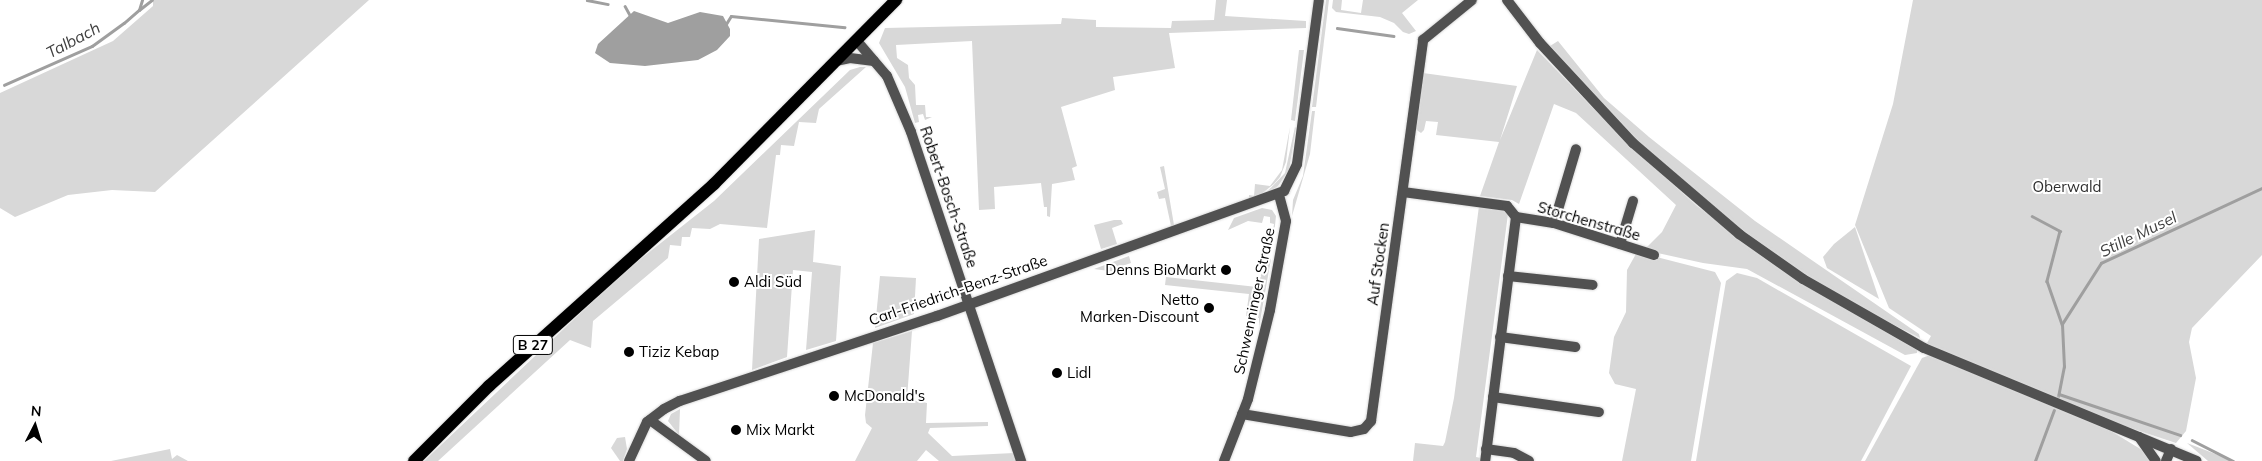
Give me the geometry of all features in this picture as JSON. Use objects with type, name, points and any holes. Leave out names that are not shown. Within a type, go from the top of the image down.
[{"type":"main road","name":"B 27","points":[[414,461],[496,379],[714,184],[837,62],[896,0]]},
{"type":"street","points":[[1280,194],[1292,181],[1296,170],[1319,0]]},
{"type":"street","name":"Auf Stocken","points":[[1242,414],[1351,432],[1368,425],[1374,410],[1423,40],[1472,0]]},
{"type":"street","points":[[1507,0],[1540,43],[1634,143],[1739,234],[1818,288],[1924,348],[2171,449],[2189,459]]},
{"type":"street","name":"Robert-Bosch-Straße","points":[[857,41],[887,76],[911,132],[1021,461]]},
{"type":"street","points":[[837,62],[850,58],[874,62]]},
{"type":"street","points":[[1554,224],[1576,149]]},
{"type":"street","name":"Storchenstraße","points":[[1403,192],[1507,206],[1516,217],[1554,224],[1654,255]]},
{"type":"street","name":"Carl-Friedrich-Benz-Straße","points":[[650,420],[680,401],[969,304],[1280,194]]},
{"type":"street","name":"Schwenninger Straße","points":[[1224,461],[1242,414],[1264,339],[1286,221],[1280,194]]},
{"type":"street","points":[[1620,244],[1634,200]]},
{"type":"street","name":"Storchenstraße","points":[[1485,461],[1516,217]]},
{"type":"street","points":[[1508,276],[1593,286]]},
{"type":"street","points":[[1500,337],[1575,347]]},
{"type":"street","points":[[1493,397],[1599,412]]},
{"type":"street","points":[[629,461],[642,430],[650,420],[706,461]]},
{"type":"street","points":[[2138,436],[2156,461]]},
{"type":"street","points":[[1486,449],[1514,453],[1529,461]]},
{"type":"street","points":[[2166,461],[2171,449]]},
{"type":"green space","points":[[153,0],[369,0],[155,192],[112,190],[68,195],[15,217],[0,208],[0,93],[113,41],[153,6]]},
{"type":"green space","points":[[1216,0],[1227,0],[1225,16],[1306,21],[1306,28],[1169,33],[1175,68],[1113,77],[1115,90],[1061,107],[1077,166],[1072,168],[1075,180],[1052,184],[1050,217],[1047,216],[1047,207],[1044,207],[1041,183],[994,187],[995,209],[979,210],[972,41],[896,45],[897,58],[908,65],[909,78],[915,85],[916,105],[925,105],[926,117],[932,117],[925,120],[923,114],[918,115],[919,122],[915,123],[905,87],[879,43],[885,28],[1061,24],[1062,18],[1096,20],[1096,27],[1171,28],[1172,21],[1214,20]]},
{"type":"green space","points":[[1326,0],[1329,0],[1316,107],[1312,107]]},
{"type":"green space","points":[[1333,0],[1342,0],[1341,10],[1361,13],[1363,0],[1418,0],[1402,13],[1416,31],[1409,34],[1403,32],[1394,23],[1380,17],[1336,12],[1332,8]]},
{"type":"green space","name":"Oberwald","points":[[1913,0],[2262,0],[2262,255],[2192,328],[2189,342],[2196,378],[2186,431],[2176,443],[2058,404],[1924,348],[1931,336],[1889,308],[1855,225],[1893,104]]},
{"type":"green space","points":[[1558,41],[1604,98],[1649,137],[1755,221],[1919,334],[1920,338],[1841,298],[1733,227],[1627,135],[1550,46]]},
{"type":"green space","points":[[1299,50],[1304,50],[1295,121],[1291,120]]},
{"type":"green space","points":[[1537,50],[1629,145],[1697,206],[1798,281],[1917,350],[1917,353],[1905,355],[1747,269],[1703,263],[1644,250],[1662,232],[1676,205],[1576,113],[1554,104],[1519,204],[1512,200],[1480,196],[1499,142],[1436,135],[1438,122],[1426,121],[1424,130],[1421,133],[1418,131],[1415,128],[1423,73],[1517,86],[1500,140]]},
{"type":"green space","points":[[866,67],[819,109],[816,123],[799,122],[794,146],[781,145],[780,155],[776,155],[767,228],[720,224],[710,229],[692,228],[690,237],[682,237],[681,246],[670,245],[668,258],[593,321],[591,348],[570,340],[438,461],[424,461],[624,272],[714,201],[850,70]]},
{"type":"green space","points":[[1312,111],[1315,111],[1310,154],[1292,216],[1293,200],[1303,176]]},
{"type":"green space","points":[[1290,127],[1286,162],[1280,177],[1274,184],[1260,195],[1249,199],[1249,195],[1254,196],[1255,184],[1270,186],[1282,170]]},
{"type":"green space","points":[[1295,127],[1289,170],[1278,186],[1264,195],[1285,173]]},
{"type":"green space","points":[[1164,166],[1174,225],[1171,226],[1165,198],[1159,199],[1157,192],[1165,189],[1160,167]]},
{"type":"green space","points":[[1479,206],[1504,209],[1508,214],[1476,457],[1481,458],[1481,461],[1413,461],[1415,443],[1443,446],[1445,442],[1454,398]]},
{"type":"green space","points":[[1262,208],[1272,210],[1276,216],[1273,244],[1269,240],[1272,239],[1274,224],[1270,223],[1270,217],[1264,216],[1262,223],[1248,221],[1228,230],[1234,218]]},
{"type":"green space","points":[[1121,220],[1123,224],[1112,228],[1117,244],[1101,249],[1094,225]]},
{"type":"green space","points":[[1855,227],[1879,299],[1827,268],[1823,257],[1834,244]]},
{"type":"green space","points":[[815,230],[813,262],[841,266],[836,341],[806,350],[812,272],[793,270],[787,357],[752,370],[759,239]]},
{"type":"green space","points":[[1637,252],[1715,272],[1721,283],[1691,461],[1622,461],[1636,389],[1615,384],[1609,373],[1614,337],[1626,312],[1627,270]]},
{"type":"green space","points":[[1129,256],[1131,263],[1125,265],[1128,271],[1141,267],[1140,275],[1094,269]]},
{"type":"green space","points":[[1267,257],[1271,259],[1259,327],[1259,318],[1246,316],[1249,294],[1165,285],[1166,277],[1257,287]]},
{"type":"green space","points":[[1737,273],[1757,278],[1911,366],[1861,461],[1696,461],[1726,281]]},
{"type":"green space","points":[[880,276],[916,278],[914,314],[875,328]]},
{"type":"green space","points":[[912,331],[907,399],[927,403],[926,423],[988,422],[988,426],[930,428],[928,433],[952,456],[1014,453],[1017,461],[939,461],[926,450],[917,461],[855,461],[872,428],[866,423],[865,415],[873,343]]},
{"type":"green space","points":[[1930,355],[2111,431],[2142,450],[2150,461],[1865,461],[1922,358]]},
{"type":"green space","points":[[680,409],[679,435],[668,421],[671,414]]},
{"type":"green space","points":[[625,437],[627,449],[623,461],[620,461],[611,448],[617,438]]},
{"type":"green space","points":[[2187,443],[2231,460],[2233,461],[2208,461]]},
{"type":"green space","points":[[170,449],[172,459],[177,455],[188,461],[111,461]]},
{"type":"shaded area","points":[[634,11],[668,23],[700,12],[723,16],[730,29],[730,36],[717,50],[698,60],[645,66],[610,63],[595,53],[598,44]]},
{"type":"waterway","name":"Talbach","points":[[4,85],[92,46],[139,10],[142,0]]},
{"type":"waterway","points":[[139,10],[152,0]]},
{"type":"waterway","points":[[587,0],[608,4]]},
{"type":"waterway","points":[[625,6],[631,17]]},
{"type":"waterway","points":[[726,24],[731,16],[844,27]]},
{"type":"waterway","points":[[1337,28],[1393,36]]},
{"type":"waterway","name":"Stille Musel","points":[[2058,397],[2064,367],[2062,324],[2101,263],[2262,188]]},
{"type":"waterway","points":[[2032,216],[2060,231],[2047,281],[2062,324]]},
{"type":"waterway","points":[[2059,394],[2180,435]]},
{"type":"waterway","name":"Stille Musel","points":[[2035,461],[2054,410]]},
{"type":"waterway","points":[[2192,440],[2233,461]]},
{"type":"place","name":"Denns BioMarkt","points":[[1226,270]]},
{"type":"place","name":"Aldi Süd","points":[[734,282]]},
{"type":"place","name":"Netto Marken-Discount","points":[[1209,308]]},
{"type":"place","name":"Tiziz Kebap","points":[[629,352]]},
{"type":"place","name":"Lidl","points":[[1057,373]]},
{"type":"place","name":"McDonald's","points":[[834,396]]},
{"type":"place","name":"Mix Markt","points":[[736,430]]}]
